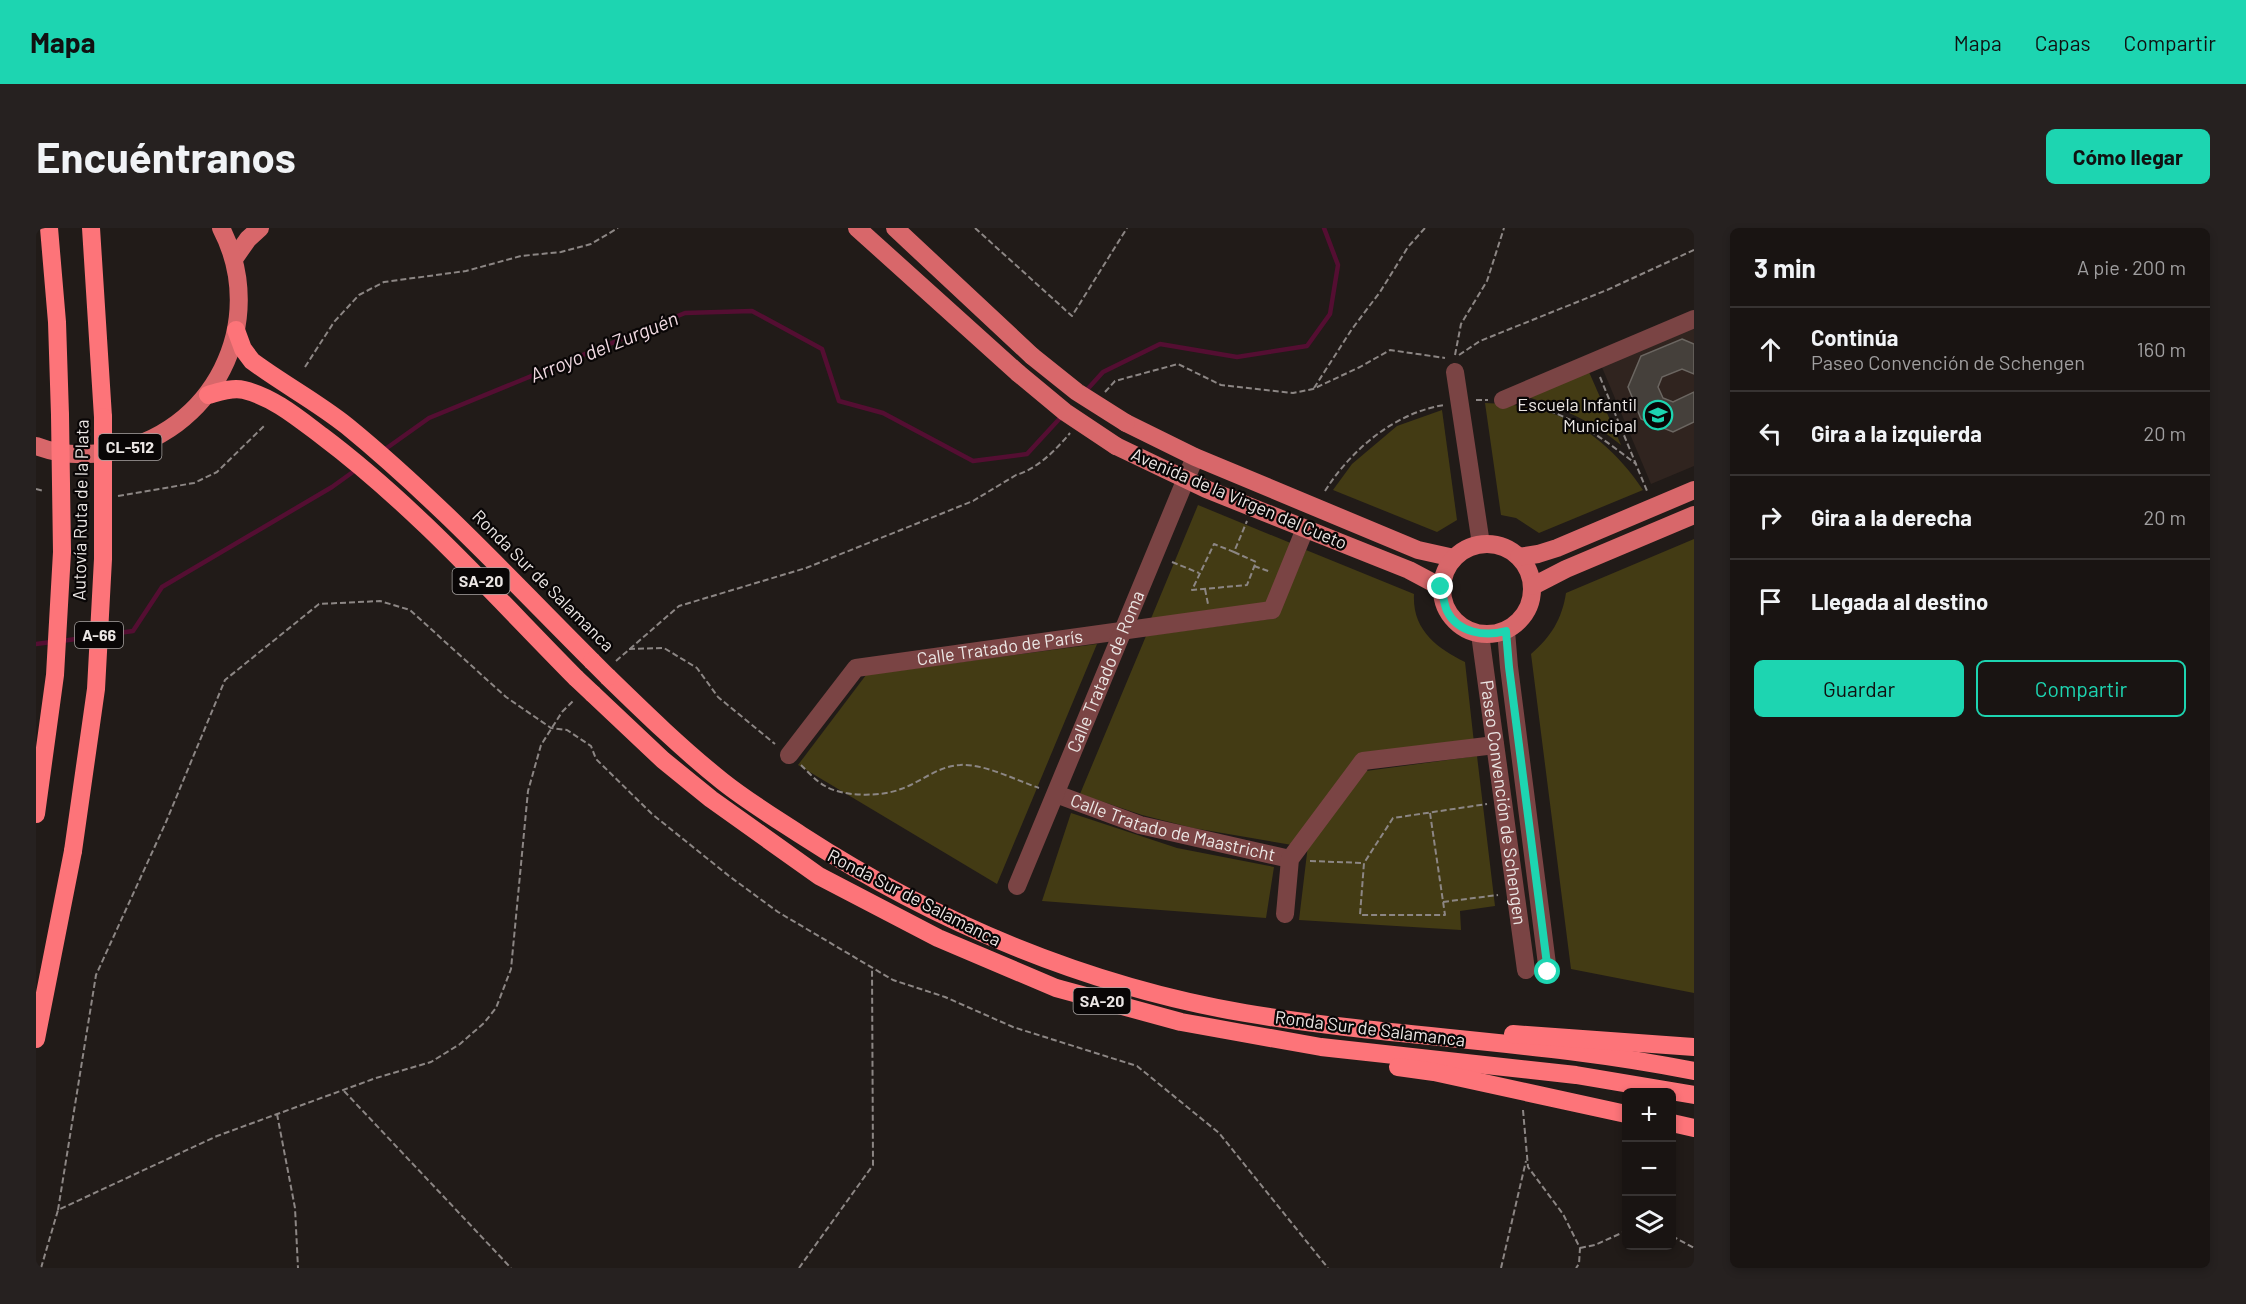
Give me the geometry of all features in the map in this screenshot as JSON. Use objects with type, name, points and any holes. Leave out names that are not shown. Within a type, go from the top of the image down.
[{"type":"highway","name":"Autovía Ruta de la Plata","points":[[36,814],[56,664],[62,552],[57,322],[49,228]]},
{"type":"highway","name":"Autovía Ruta de la Plata","points":[[36,1039],[73,851],[96,689],[103,559],[103,417],[91,228]]},
{"type":"highway","name":"Ronda Sur de Salamanca","points":[[236,330],[243,349],[252,361],[345,425],[403,474],[445,512],[592,661],[610,671],[643,711],[724,783],[829,853],[891,889],[950,918],[1063,966],[1124,984],[1244,1013],[1379,1031],[1578,1052],[1694,1071]]},
{"type":"highway","name":"Ronda Sur de Salamanca","points":[[208,394],[240,389],[267,398],[343,452],[436,536],[583,689],[711,799],[819,876],[938,938],[1056,988],[1181,1022],[1320,1047],[1576,1075],[1694,1095]]},
{"type":"highway","points":[[1379,1031],[1551,1036],[1694,1047]]},
{"type":"highway","points":[[1320,1047],[1381,1064],[1434,1072],[1622,1113]]},
{"type":"highway","points":[[1676,1124],[1694,1128]]},
{"type":"main road","name":"CL-512","points":[[36,446],[74,454],[119,451],[141,444],[181,421],[208,394],[230,353],[236,330],[239,290],[234,259],[221,228]]},
{"type":"main road","points":[[234,259],[248,239],[260,228]]},
{"type":"main road","name":"Avenida de la Virgen del Cueto","points":[[858,228],[1018,373],[1065,412],[1116,446],[1186,480],[1409,570],[1441,587]]},
{"type":"main road","name":"Avenida de la Virgen del Cueto","points":[[895,228],[1032,356],[1077,392],[1126,423],[1195,457],[1418,550],[1454,558]]},
{"type":"main road","points":[[1519,557],[1557,548],[1694,490]]},
{"type":"main road","points":[[1533,586],[1566,569],[1694,515]]},
{"type":"main road","points":[[1480,544],[1503,547],[1519,557],[1528,569],[1533,586],[1530,604],[1519,622],[1506,631],[1480,634],[1462,627],[1447,612],[1441,587],[1446,570],[1454,558],[1468,547],[1480,544]]},
{"type":"street","points":[[1503,400],[1694,319]]},
{"type":"street","points":[[1454,366],[1480,544]]},
{"type":"street","name":"Calle Tratado de Roma","points":[[1017,886],[1195,457]]},
{"type":"street","name":"Calle Tratado de París","points":[[789,755],[856,668],[1272,610],[1305,529]]},
{"type":"street","name":"Paseo Convención de Schengen","points":[[1506,631],[1548,972]]},
{"type":"street","name":"Paseo Convención de Schengen","points":[[1480,634],[1526,970]]},
{"type":"street","points":[[1285,914],[1290,860],[1363,761],[1495,745]]},
{"type":"street","name":"Calle Tratado de Maastricht","points":[[1056,794],[1140,825],[1290,860]]},
{"type":"path","points":[[305,367],[334,322],[359,295],[384,282],[466,271],[521,256],[561,252],[591,244],[618,228]]},
{"type":"path","points":[[975,228],[1072,316],[1127,228]]},
{"type":"path","points":[[1313,389],[1408,247],[1425,228]]},
{"type":"path","points":[[1454,366],[1461,324],[1487,281],[1504,228]]},
{"type":"path","points":[[1454,366],[1480,341],[1607,290],[1694,250]]},
{"type":"path","points":[[1100,399],[1115,381],[1178,364],[1221,384],[1293,393],[1313,389],[1390,350],[1454,366]]},
{"type":"path","points":[[1593,363],[1654,508]]},
{"type":"path","points":[[610,671],[628,649],[679,606],[806,568],[973,501],[1023,473],[1054,452],[1077,425]]},
{"type":"path","points":[[117,496],[129,496],[194,483],[218,472],[264,426]]},
{"type":"path","points":[[36,489],[48,491]]},
{"type":"path","points":[[1234,552],[1247,521]]},
{"type":"path","points":[[1214,544],[1234,552],[1256,562],[1248,585],[1192,590],[1214,544]]},
{"type":"path","points":[[1172,562],[1199,573]]},
{"type":"path","points":[[41,1268],[58,1210],[96,975],[166,822],[225,680],[319,604],[380,602],[410,610],[506,697],[551,728],[567,729],[591,747],[596,759],[651,814],[778,912],[894,980],[945,997],[1013,1027],[1137,1066],[1220,1133],[1328,1268]]},
{"type":"path","points":[[628,649],[664,648],[697,668],[718,697],[823,785],[836,792],[866,795],[900,790],[940,769],[961,764],[980,767],[1056,794]]},
{"type":"path","points":[[58,1210],[217,1136],[343,1090],[431,1062],[460,1044],[484,1023],[496,1008],[512,969],[528,791],[541,745],[562,712],[583,689]]},
{"type":"path","points":[[1430,813],[1445,915],[1360,915],[1364,863],[1393,818],[1487,804]]},
{"type":"path","points":[[1290,860],[1364,863]]},
{"type":"path","points":[[1443,902],[1498,895]]},
{"type":"path","points":[[799,1268],[873,1165],[872,968]]},
{"type":"path","points":[[343,1090],[511,1268]]},
{"type":"path","points":[[1523,1110],[1528,1167],[1563,1214],[1580,1248],[1579,1264],[1576,1268]]},
{"type":"path","points":[[277,1114],[295,1208],[298,1268]]},
{"type":"path","points":[[1501,1268],[1527,1158]]},
{"type":"path","points":[[1580,1248],[1595,1245],[1622,1233]]},
{"type":"path","points":[[1676,1239],[1694,1248]]},
{"type":"shaded area","name":"Escuela Infantil Municipal","points":[[1694,326],[1694,466],[1651,484],[1601,365]]},
{"type":"shaded area","points":[[1589,372],[1621,445],[1577,416],[1528,397]]},
{"type":"shaded area","points":[[1485,403],[1538,409],[1575,424],[1613,453],[1643,490],[1539,533],[1516,518],[1501,515]]},
{"type":"shaded area","points":[[1442,410],[1457,520],[1437,532],[1333,490],[1352,464],[1397,426]]},
{"type":"shaded area","points":[[1198,505],[1293,544],[1268,605],[1150,621]]},
{"type":"shaded area","points":[[1694,539],[1694,993],[1571,969],[1531,654],[1554,627],[1562,611],[1566,593]]},
{"type":"shaded area","points":[[1306,550],[1414,594],[1417,618],[1428,636],[1445,651],[1465,662],[1474,743],[1360,758],[1292,845],[1193,828],[1142,815],[1080,794],[1146,636],[1277,618]]},
{"type":"shaded area","points":[[1097,644],[997,884],[798,765],[866,675]]},
{"type":"shaded area","points":[[1477,756],[1495,906],[1460,911],[1461,930],[1299,920],[1308,845],[1366,771]]},
{"type":"shaded area","points":[[1071,813],[1177,848],[1274,867],[1266,918],[1042,901]]},
{"type":"building","points":[[1682,339],[1694,344],[1694,374],[1682,369],[1662,377],[1658,387],[1663,398],[1673,402],[1694,392],[1694,422],[1673,432],[1641,419],[1628,387],[1641,356]]},
{"type":"waterway","name":"Arroyo del Zurguén","points":[[1084,393],[1103,372],[1160,344],[1237,357],[1307,346],[1330,314],[1338,265],[1324,228]]},
{"type":"waterway","name":"Arroyo del Zurguén","points":[[384,450],[429,418],[685,313],[752,311],[822,349],[839,401],[883,413],[973,461],[1027,454],[1062,416]]},
{"type":"waterway","name":"Arroyo del Zurguén","points":[[104,635],[133,631],[162,587],[332,487],[357,469]]},
{"type":"waterway","name":"Arroyo del Zurguén","points":[[62,641],[96,636]]},
{"type":"waterway","name":"Arroyo del Zurguén","points":[[36,644],[51,642]]},
{"type":"place","name":"Escuela Infantil Municipal","points":[[1658,415]]},
{"type":"route","points":[[1441,587],[1447,612],[1462,627],[1480,634],[1506,631],[1548,972]]}]
